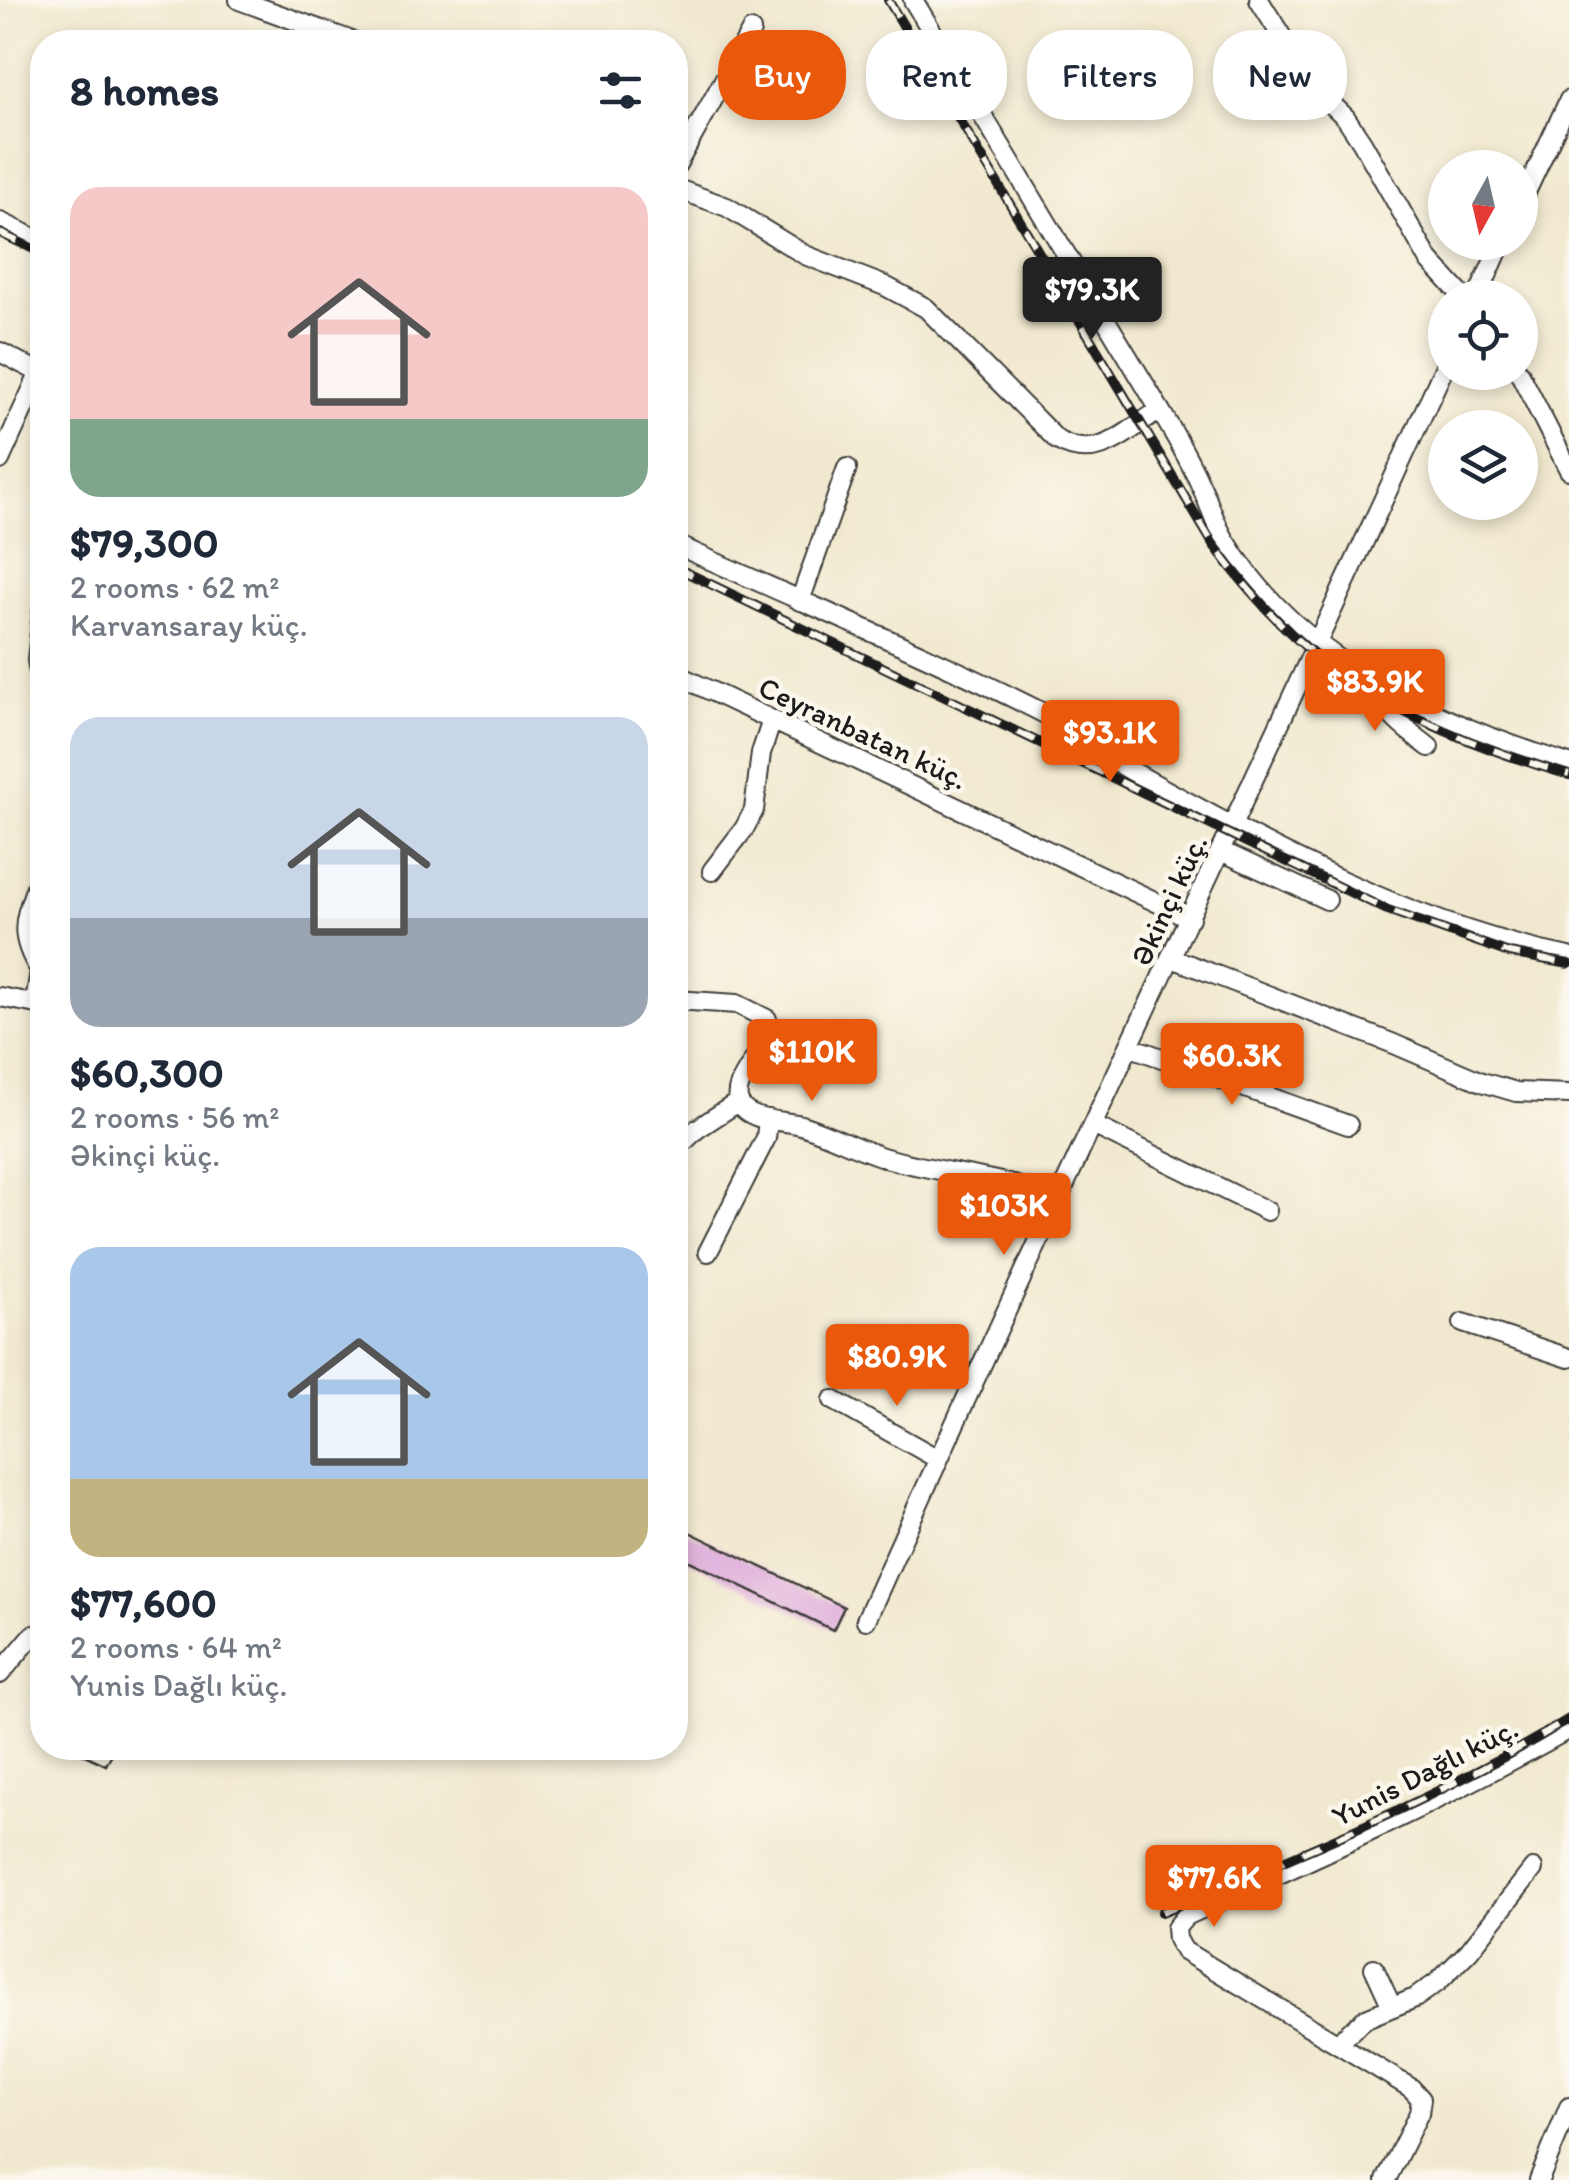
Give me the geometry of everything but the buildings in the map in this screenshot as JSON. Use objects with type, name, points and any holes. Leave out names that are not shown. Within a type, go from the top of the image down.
[{"type":"street","points":[[239,0],[322,30]]},
{"type":"street","points":[[912,0],[1190,461],[1225,540],[1270,598],[1318,643],[1427,712],[1501,743],[1569,764]]},
{"type":"street","points":[[1259,0],[1312,85],[1346,118],[1429,260],[1447,280]]},
{"type":"street","points":[[688,145],[718,90]]},
{"type":"street","points":[[1538,166],[1569,100]]},
{"type":"street","points":[[688,193],[727,207],[805,255],[885,286],[926,308],[1058,440],[1070,447],[1097,450],[1160,410]]},
{"type":"street","points":[[0,222],[30,236]]},
{"type":"street","points":[[0,352],[30,367]]},
{"type":"street","name":"Əkinçi küç.","points":[[866,1620],[1434,390]]},
{"type":"street","points":[[1529,390],[1569,470]]},
{"type":"street","points":[[0,460],[30,396]]},
{"type":"street","points":[[800,601],[848,468]]},
{"type":"street","points":[[688,550],[1059,720],[1122,765],[1234,826],[1408,908],[1474,933],[1569,957]]},
{"type":"street","name":"Ceyranbatan küç.","points":[[688,680],[1190,918]]},
{"type":"street","points":[[1378,684],[1390,715],[1429,747]]},
{"type":"street","points":[[712,871],[744,830],[754,810],[761,753],[772,720]]},
{"type":"street","points":[[1222,852],[1327,900]]},
{"type":"street","points":[[30,912],[24,934],[30,954]]},
{"type":"street","points":[[1172,958],[1482,1082],[1516,1092],[1569,1094]]},
{"type":"street","points":[[0,997],[30,1002]]},
{"type":"street","points":[[688,1001],[737,1004],[768,1019],[766,1042],[738,1091],[738,1102],[746,1112],[813,1129],[883,1157],[1017,1186],[1057,1200]]},
{"type":"street","points":[[1131,1047],[1348,1125]]},
{"type":"street","points":[[688,1138],[738,1102]]},
{"type":"street","points":[[708,1252],[766,1138],[768,1119]]},
{"type":"street","points":[[1094,1124],[1267,1211]]},
{"type":"street","points":[[1463,1322],[1569,1358]]},
{"type":"street","points":[[833,1400],[938,1459]]},
{"type":"street","points":[[0,1674],[30,1639]]},
{"type":"street","name":"Yunis Dağlı küç.","points":[[1386,2180],[1419,2113],[1421,2099],[1411,2088],[1184,1951],[1176,1928],[1186,1916],[1480,1779],[1569,1728]]},
{"type":"street","points":[[1337,2043],[1366,2018],[1415,1998],[1438,1982],[1469,1951],[1534,1870]]},
{"type":"street","points":[[1374,1968],[1392,2007]]},
{"type":"street","points":[[1539,2180],[1569,2107]]},
{"type":"railway","points":[[888,0],[1213,544],[1251,592],[1308,649],[1379,698],[1506,755],[1569,775]]},
{"type":"railway","points":[[0,233],[30,247]]},
{"type":"railway","points":[[688,573],[1385,909],[1509,953],[1569,964]]},
{"type":"railway","points":[[1162,1912],[1420,1799],[1569,1719]]}]
